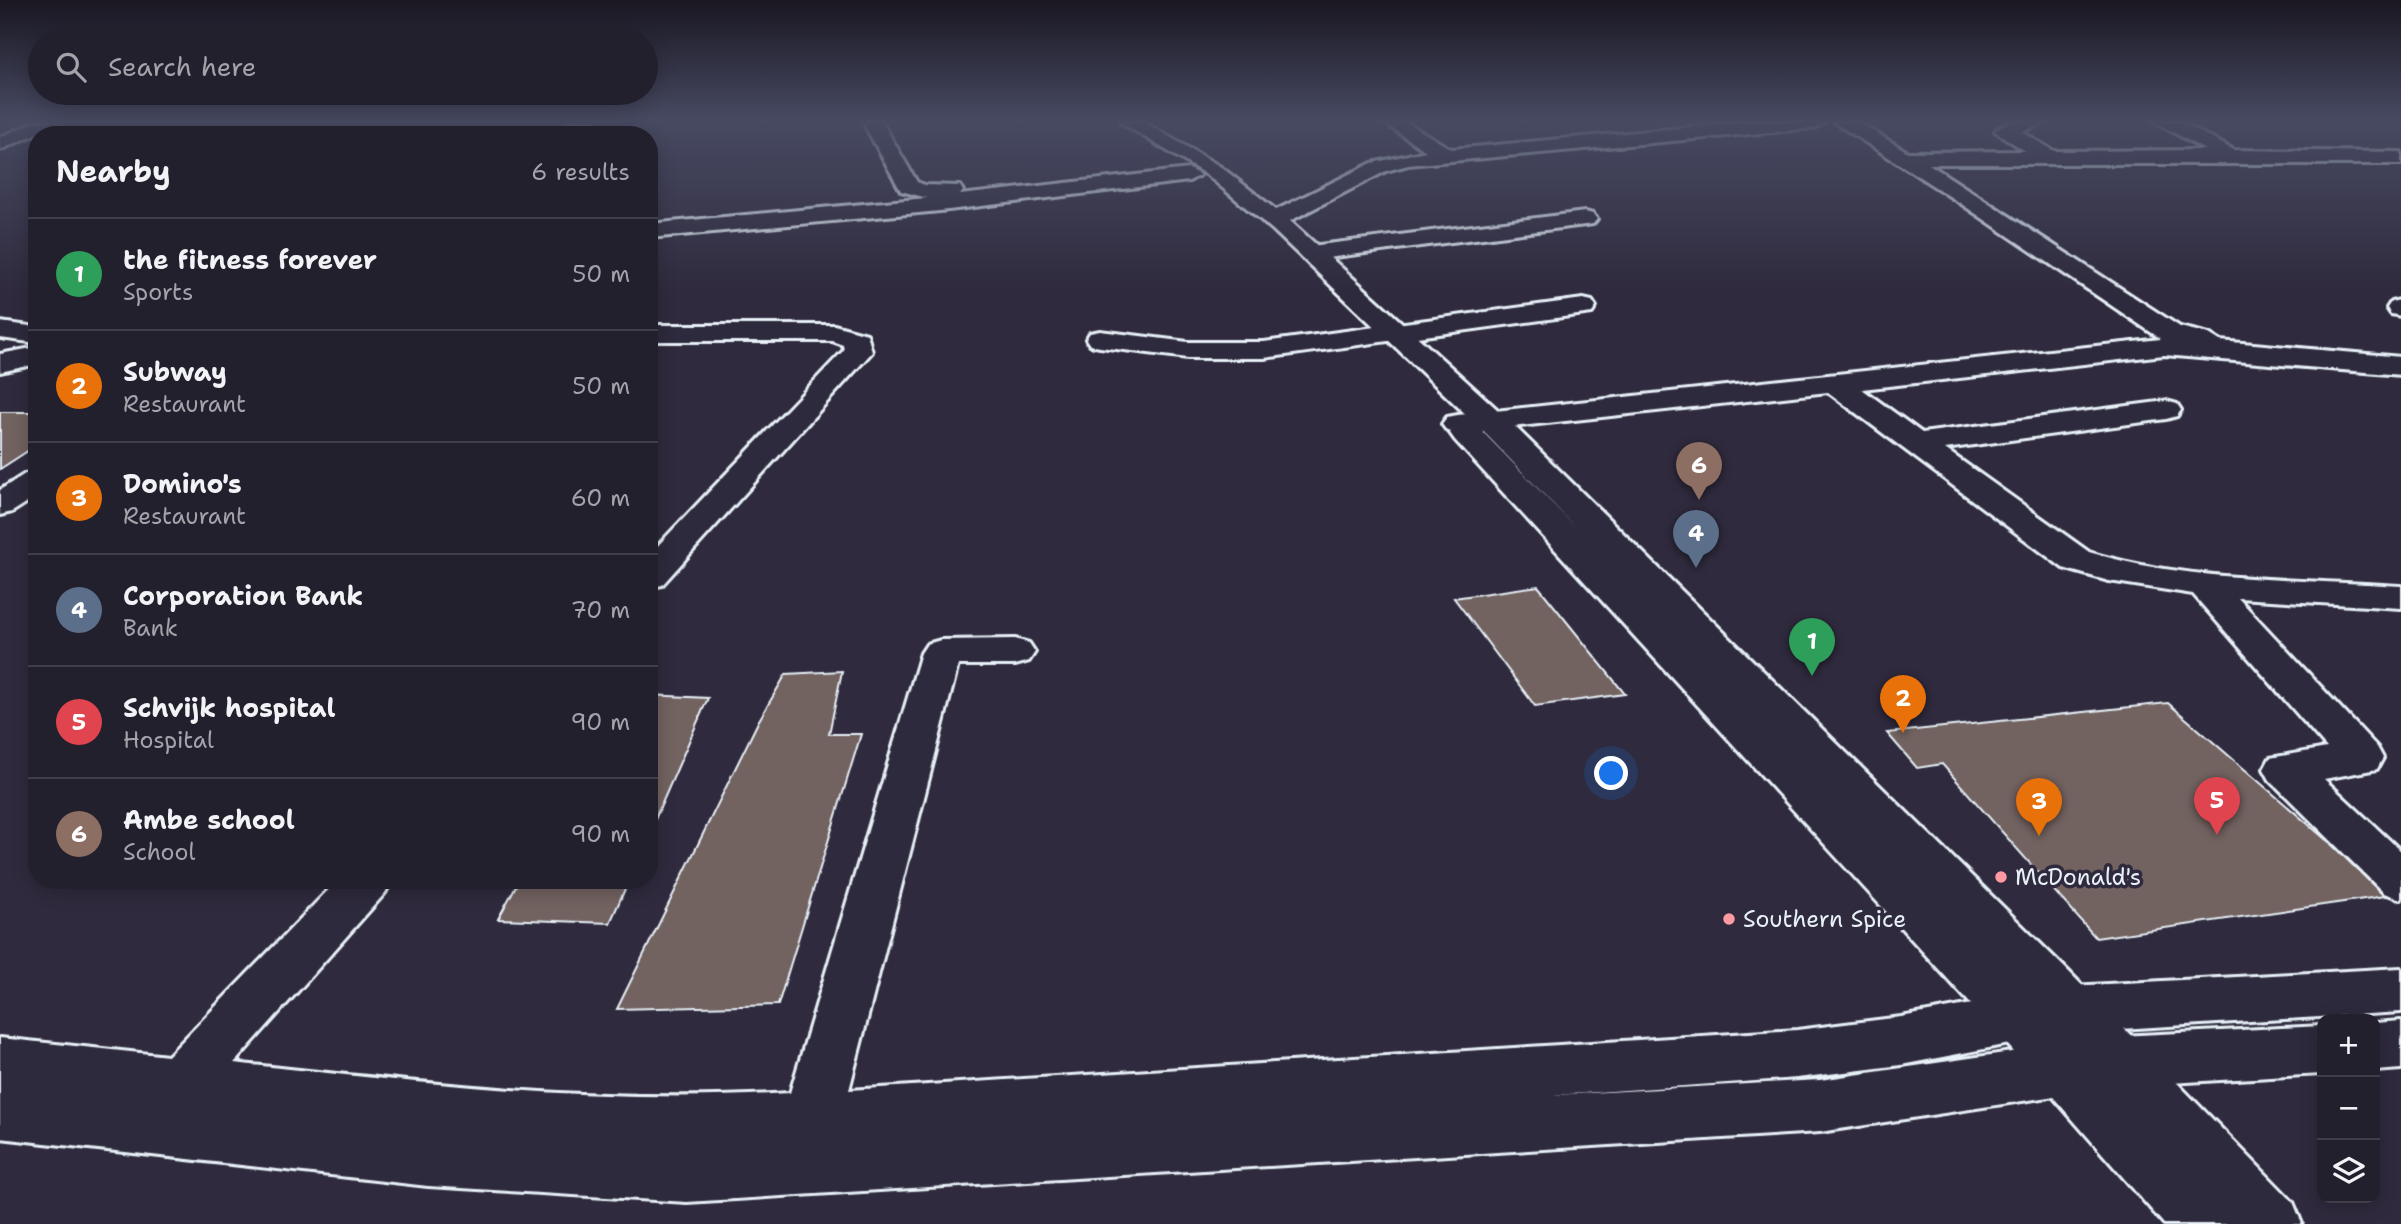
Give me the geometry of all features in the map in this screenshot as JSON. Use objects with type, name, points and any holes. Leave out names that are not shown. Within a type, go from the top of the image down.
[{"type":"street","points":[[905,179],[909,186],[922,192],[1090,179]]},
{"type":"street","points":[[658,230],[940,204],[1122,179]]},
{"type":"street","points":[[1192,179],[1383,336],[1473,421],[2071,1009],[2271,1224]]},
{"type":"street","points":[[1224,179],[1311,253],[1383,336]]},
{"type":"street","points":[[1275,220],[1355,179]]},
{"type":"street","points":[[1937,179],[2167,340],[2196,353],[2209,353],[2213,349],[2401,366]]},
{"type":"street","points":[[1311,253],[1585,219]]},
{"type":"street","points":[[1100,339],[1188,350],[1237,352],[1383,336],[1583,307]]},
{"type":"street","points":[[0,330],[28,334]]},
{"type":"street","points":[[658,333],[834,333],[857,340],[859,346],[858,352],[658,567]]},
{"type":"street","points":[[1473,421],[1833,382],[2167,340]]},
{"type":"street","points":[[0,363],[28,357]]},
{"type":"street","points":[[1833,382],[2076,560],[2109,570],[2205,585],[2386,596],[2401,622]]},
{"type":"street","points":[[1916,443],[2166,410]]},
{"type":"street","points":[[1473,421],[2206,1224]]},
{"type":"street","points":[[0,505],[28,487]]},
{"type":"street","points":[[0,522],[28,505]]},
{"type":"street","points":[[2205,585],[2361,758],[2287,769],[2401,880]]},
{"type":"street","points":[[812,1119],[941,653],[1015,652]]},
{"type":"street","points":[[180,1083],[360,889]]},
{"type":"street","points":[[0,1063],[452,1113],[701,1126],[1797,1054],[1902,1041],[2020,1021],[2071,1009],[2401,990]]},
{"type":"street","points":[[2380,1047],[2401,1045]]},
{"type":"street","points":[[0,1112],[392,1156],[551,1169],[687,1174],[1820,1106],[2120,1061],[2317,1050]]},
{"type":"building","points":[[0,412],[28,412],[28,451],[0,469]]},
{"type":"building","points":[[1538,586],[1625,694],[1535,706],[1454,598]]},
{"type":"building","points":[[842,671],[829,734],[861,734],[778,1005],[617,1009],[758,722],[786,674]]},
{"type":"building","points":[[658,695],[708,698],[658,812]]},
{"type":"building","points":[[2168,703],[2331,844],[2385,896],[2096,938],[1942,764],[1917,768],[1887,733]]},
{"type":"building","points":[[514,889],[625,889],[610,923],[498,919]]},
{"type":"place","name":"Ambe school","points":[[1699,500]]},
{"type":"place","name":"Corporation Bank","points":[[1696,568]]},
{"type":"place","name":"the fitness forever","points":[[1812,676]]},
{"type":"place","name":"Subway","points":[[1903,733]]},
{"type":"place","name":"Schvijk hospital","points":[[2217,835]]},
{"type":"place","name":"Domino's","points":[[2039,836]]},
{"type":"place","name":"McDonald's","points":[[2001,877]]},
{"type":"place","name":"Southern Spice","points":[[1729,919]]}]
